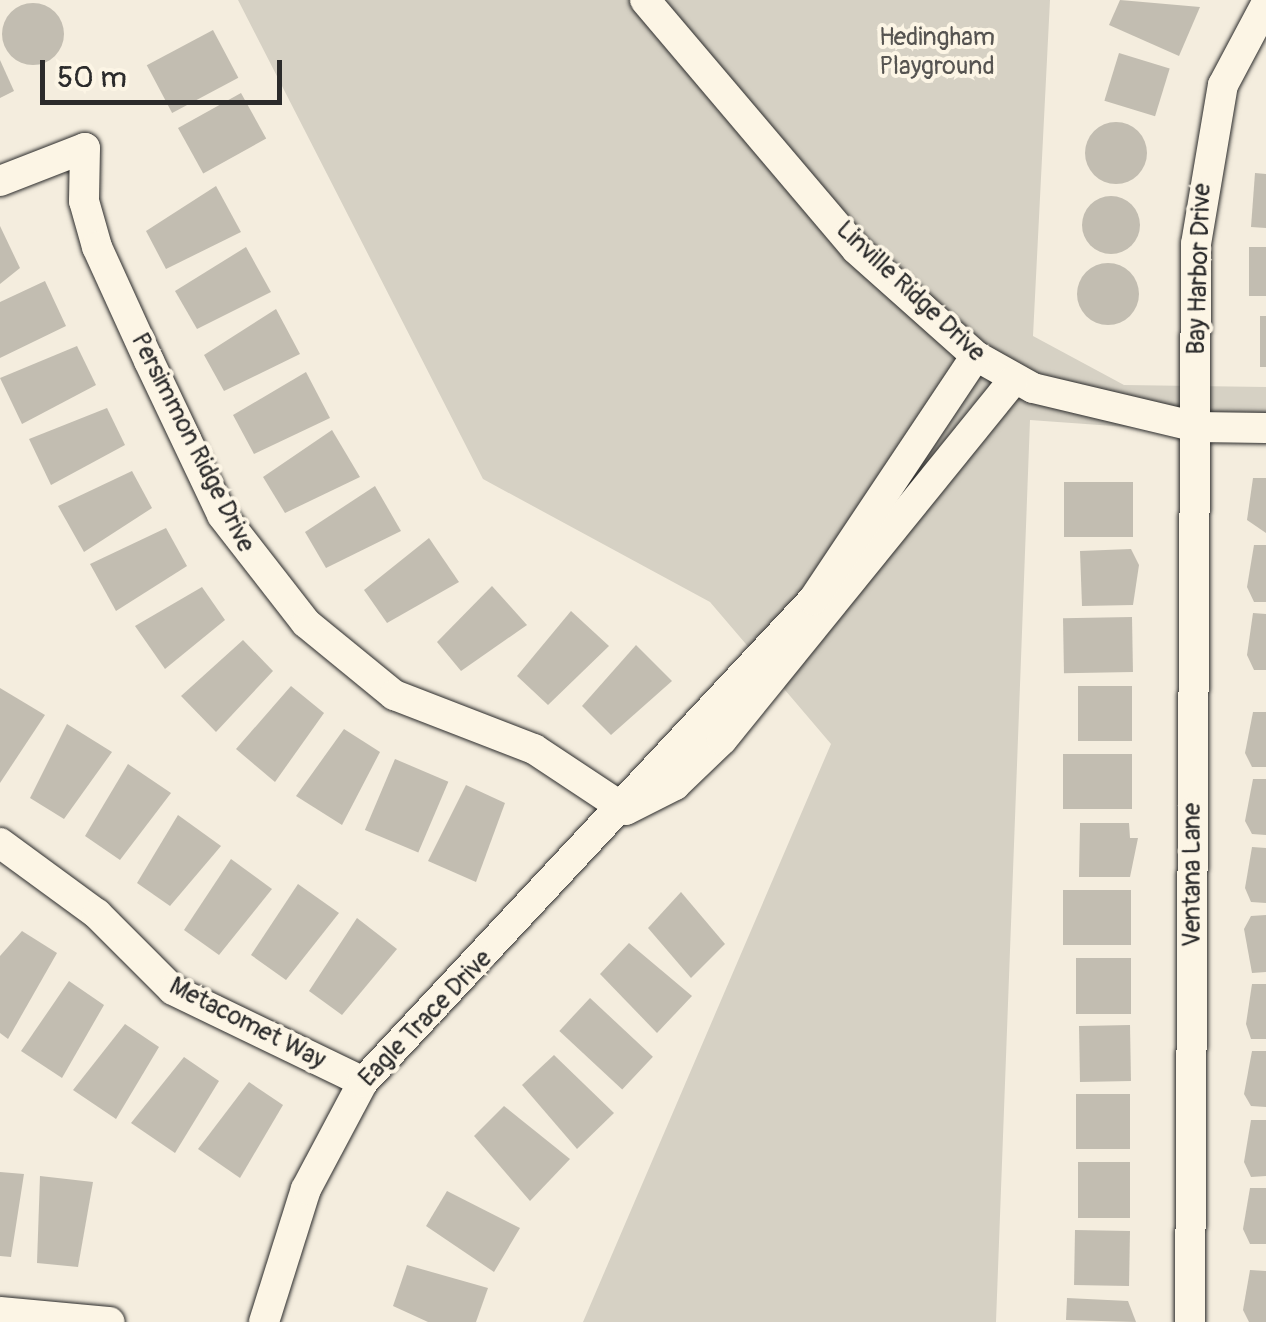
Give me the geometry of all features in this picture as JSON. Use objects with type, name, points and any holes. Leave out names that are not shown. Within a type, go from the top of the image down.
[{"type":"street","name":"Linville Ridge Drive","points":[[644,0],[856,249],[976,356],[1012,380],[1196,427],[1266,428]]},
{"type":"street","name":"Bay Harbor Drive","points":[[1196,427],[1202,174],[1223,85],[1266,4]]},
{"type":"street","name":"Persimmon Ridge Drive","points":[[0,181],[84,148],[84,200],[97,247],[148,362],[222,515],[306,623],[394,695],[534,749],[626,810]]},
{"type":"street","name":"Eagle Trace Drive","points":[[264,1322],[306,1188],[363,1082],[626,810],[652,764],[813,600],[976,356]]},
{"type":"street","name":"Eagle Trace Drive","points":[[626,810],[675,784],[722,740],[1012,380]]},
{"type":"street","name":"Ventana Lane","points":[[1190,1322],[1196,427]]},
{"type":"street","name":"Metacomet Way","points":[[0,843],[97,914],[173,990],[363,1082]]},
{"type":"street","points":[[0,1312],[110,1322]]},
{"type":"green space","name":"Hedingham Playground","points":[[238,0],[1050,0],[1033,336],[1124,385],[1266,387],[1266,437],[1030,420],[996,1322],[583,1322],[831,744],[710,602],[483,479]]},
{"type":"building","points":[[1120,0],[1200,7],[1179,56],[1109,25]]},
{"type":"building","points":[[33,3],[55,12],[64,34],[55,56],[33,65],[11,56],[2,34],[11,12]]},
{"type":"building","points":[[213,30],[238,78],[172,113],[147,65]]},
{"type":"building","points":[[1119,53],[1170,68],[1155,116],[1104,101]]},
{"type":"building","points":[[0,60],[14,91],[0,98]]},
{"type":"building","points":[[241,93],[266,138],[203,173],[178,128]]},
{"type":"building","points":[[1116,122],[1138,131],[1147,153],[1138,175],[1116,184],[1094,175],[1085,153],[1094,131]]},
{"type":"building","points":[[1255,173],[1266,174],[1266,228],[1251,227]]},
{"type":"building","points":[[216,186],[241,232],[166,269],[146,231]]},
{"type":"building","points":[[1111,196],[1132,204],[1140,225],[1132,246],[1111,254],[1090,246],[1082,225],[1090,204]]},
{"type":"building","points":[[0,226],[20,268],[0,284]]},
{"type":"building","points":[[246,247],[271,292],[197,329],[175,291]]},
{"type":"building","points":[[1249,247],[1266,247],[1266,296],[1249,296]]},
{"type":"building","points":[[1108,263],[1130,272],[1139,294],[1130,316],[1108,325],[1086,316],[1077,294],[1086,272]]},
{"type":"building","points":[[45,281],[66,326],[0,358],[0,302]]},
{"type":"building","points":[[276,309],[300,354],[224,391],[204,355]]},
{"type":"building","points":[[1260,316],[1266,316],[1266,367],[1260,367]]},
{"type":"building","points":[[77,346],[96,385],[22,424],[0,378]]},
{"type":"building","points":[[306,372],[330,418],[254,454],[233,415]]},
{"type":"building","points":[[107,408],[125,445],[51,485],[29,439]]},
{"type":"building","points":[[332,430],[360,477],[285,513],[263,477]]},
{"type":"building","points":[[132,471],[152,508],[84,552],[58,506]]},
{"type":"building","points":[[1253,478],[1266,478],[1266,533],[1247,520]]},
{"type":"building","points":[[1064,482],[1133,482],[1133,537],[1064,537]]},
{"type":"building","points":[[375,486],[401,531],[326,568],[305,532]]},
{"type":"building","points":[[166,528],[187,566],[116,611],[90,564]]},
{"type":"building","points":[[429,538],[459,582],[387,623],[364,590]]},
{"type":"building","points":[[1254,545],[1266,545],[1266,602],[1254,602],[1247,587]]},
{"type":"building","points":[[1131,549],[1139,565],[1133,605],[1082,606],[1080,551]]},
{"type":"building","points":[[492,586],[527,625],[461,671],[437,642]]},
{"type":"building","points":[[202,587],[225,620],[165,669],[135,626]]},
{"type":"building","points":[[571,611],[609,646],[548,705],[517,676]]},
{"type":"building","points":[[1253,613],[1266,614],[1266,670],[1254,670],[1247,655]]},
{"type":"building","points":[[1132,617],[1133,672],[1064,673],[1063,618]]},
{"type":"building","points":[[243,640],[273,671],[216,732],[181,696]]},
{"type":"building","points":[[636,645],[672,681],[611,735],[582,706]]},
{"type":"building","points":[[291,686],[324,713],[275,782],[236,749]]},
{"type":"building","points":[[1078,686],[1132,686],[1132,741],[1078,741]]},
{"type":"building","points":[[0,688],[45,715],[0,783]]},
{"type":"building","points":[[1253,712],[1266,712],[1266,767],[1252,767],[1245,753]]},
{"type":"building","points":[[67,724],[112,752],[64,819],[30,798]]},
{"type":"building","points":[[344,729],[380,752],[342,825],[296,796]]},
{"type":"building","points":[[1063,754],[1132,754],[1132,809],[1063,809]]},
{"type":"building","points":[[395,759],[448,782],[418,853],[365,830]]},
{"type":"building","points":[[128,764],[171,793],[120,860],[85,836]]},
{"type":"building","points":[[1253,779],[1266,779],[1266,835],[1252,834],[1245,821]]},
{"type":"building","points":[[466,785],[505,803],[476,882],[428,861]]},
{"type":"building","points":[[178,815],[221,846],[170,906],[137,883]]},
{"type":"building","points":[[1080,823],[1129,823],[1130,838],[1138,838],[1130,877],[1079,877]]},
{"type":"building","points":[[1252,847],[1266,848],[1266,903],[1251,902],[1245,888]]},
{"type":"building","points":[[231,859],[272,889],[219,955],[184,930]]},
{"type":"building","points":[[298,884],[339,913],[286,980],[251,955]]},
{"type":"building","points":[[1063,890],[1131,890],[1131,945],[1063,945]]},
{"type":"building","points":[[681,892],[725,944],[691,978],[648,928]]},
{"type":"building","points":[[1266,915],[1266,972],[1252,973],[1244,929],[1251,916]]},
{"type":"building","points":[[357,918],[397,949],[342,1015],[309,991]]},
{"type":"building","points":[[22,931],[57,953],[8,1039],[0,1033],[0,956]]},
{"type":"building","points":[[629,943],[692,996],[657,1033],[600,974]]},
{"type":"building","points":[[1076,958],[1131,958],[1131,1014],[1076,1014]]},
{"type":"building","points":[[69,981],[104,1005],[62,1078],[21,1051]]},
{"type":"building","points":[[1252,984],[1266,984],[1266,1039],[1251,1039],[1246,1024]]},
{"type":"building","points":[[590,998],[653,1057],[622,1090],[559,1031]]},
{"type":"building","points":[[125,1024],[159,1047],[116,1119],[73,1090]]},
{"type":"building","points":[[1130,1025],[1131,1081],[1080,1082],[1079,1026]]},
{"type":"building","points":[[1252,1051],[1266,1051],[1266,1107],[1251,1106],[1244,1094]]},
{"type":"building","points":[[554,1055],[614,1113],[577,1149],[522,1085]]},
{"type":"building","points":[[184,1057],[219,1081],[175,1153],[131,1123]]},
{"type":"building","points":[[249,1082],[283,1105],[240,1178],[198,1149]]},
{"type":"building","points":[[1076,1094],[1130,1094],[1130,1149],[1076,1149]]},
{"type":"building","points":[[504,1106],[570,1159],[530,1201],[474,1136]]},
{"type":"building","points":[[1251,1120],[1266,1120],[1266,1176],[1251,1177],[1244,1162]]},
{"type":"building","points":[[1078,1162],[1130,1162],[1130,1218],[1078,1218]]},
{"type":"building","points":[[0,1172],[24,1174],[11,1257],[0,1256]]},
{"type":"building","points":[[40,1176],[93,1182],[78,1267],[37,1263]]},
{"type":"building","points":[[1250,1188],[1266,1188],[1266,1244],[1250,1244],[1243,1229]]},
{"type":"building","points":[[447,1191],[520,1228],[494,1272],[426,1226]]},
{"type":"building","points":[[1075,1230],[1130,1231],[1129,1286],[1074,1285]]},
{"type":"building","points":[[407,1265],[488,1288],[476,1322],[428,1322],[393,1306]]},
{"type":"building","points":[[1250,1270],[1266,1271],[1266,1322],[1249,1322],[1243,1310]]},
{"type":"building","points":[[1067,1298],[1128,1301],[1136,1322],[1066,1320]]}]
